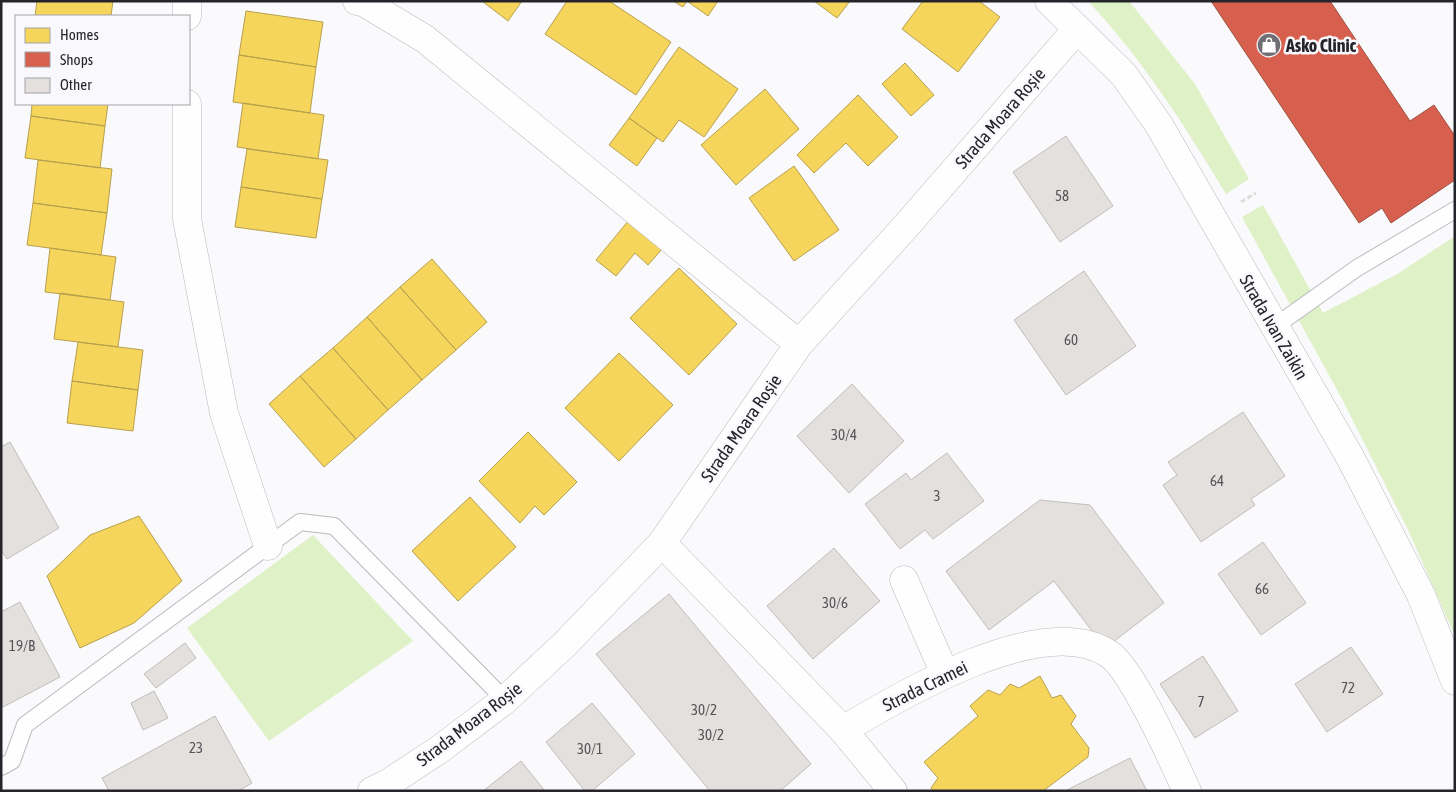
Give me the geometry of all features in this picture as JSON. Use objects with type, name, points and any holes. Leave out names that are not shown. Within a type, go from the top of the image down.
[{"type":"street","points":[[187,1],[187,15]]},
{"type":"street","points":[[357,1],[364,3],[425,39],[799,344]]},
{"type":"street","name":"Strada Ivan Zaikin","points":[[1049,1],[1124,75],[1159,125],[1350,457],[1420,595],[1455,681]]},
{"type":"street","name":"Strada Moara Roșie","points":[[372,791],[387,784],[440,749],[505,700],[565,644],[662,543],[799,344],[907,225],[1078,29]]},
{"type":"street","points":[[187,105],[187,219],[224,413],[268,546]]},
{"type":"street","points":[[662,543],[843,730],[893,791]]},
{"type":"street","points":[[904,580],[945,674]]},
{"type":"street","name":"Strada Cramei","points":[[843,730],[922,684],[965,665],[1035,644],[1061,641],[1090,645],[1110,654],[1125,671],[1157,728],[1187,791]]},
{"type":"lane","points":[[1274,327],[1357,268],[1455,210]]},
{"type":"lane","points":[[1,767],[12,760],[26,725],[300,522],[334,526],[505,700]]},
{"type":"path","points":[[1234,206],[1256,193]]},
{"type":"green space","points":[[1088,1],[1129,1],[1195,84],[1249,179],[1226,194],[1195,143],[1145,70]]},
{"type":"green space","points":[[1263,205],[1323,313],[1399,273],[1455,236],[1455,511],[1453,512],[1455,517],[1455,636],[1409,532],[1341,397],[1242,217]]},
{"type":"green space","points":[[313,535],[413,641],[269,741],[187,628]]},
{"type":"building: Homes","points":[[37,1],[113,1],[111,15],[35,15]]},
{"type":"building: Homes","points":[[482,1],[522,1],[508,21]]},
{"type":"building: Homes","points":[[567,1],[609,1],[671,42],[636,95],[545,34]]},
{"type":"building: Homes","points":[[673,1],[687,1],[683,7]]},
{"type":"building: Homes","points":[[687,1],[718,1],[708,16]]},
{"type":"building: Homes","points":[[814,1],[850,1],[837,18]]},
{"type":"building: Homes","points":[[923,1],[979,1],[1000,17],[958,72],[902,29]]},
{"type":"building: Homes","points":[[246,11],[323,22],[316,67],[239,55]]},
{"type":"building: Homes","points":[[679,47],[738,89],[704,137],[679,120],[663,142],[629,118]]},
{"type":"building: Homes","points":[[239,55],[316,67],[310,113],[233,102]]},
{"type":"building: Homes","points":[[905,63],[934,95],[911,116],[882,84]]},
{"type":"building: Homes","points":[[765,89],[799,129],[736,185],[701,145]]},
{"type":"building: Homes","points":[[858,95],[898,137],[868,166],[846,143],[814,173],[797,155]]},
{"type":"building: Homes","points":[[243,103],[324,115],[318,159],[237,147]]},
{"type":"building: Homes","points":[[32,105],[108,105],[105,126],[31,116]]},
{"type":"building: Homes","points":[[31,116],[105,126],[100,168],[25,158]]},
{"type":"building: Homes","points":[[629,118],[657,138],[637,166],[609,145]]},
{"type":"building: Homes","points":[[247,149],[328,160],[322,199],[241,187]]},
{"type":"building: Homes","points":[[38,160],[112,169],[107,213],[33,203]]},
{"type":"building: Homes","points":[[794,166],[839,230],[794,261],[749,198]]},
{"type":"building: Homes","points":[[241,187],[322,199],[316,238],[235,227]]},
{"type":"building: Homes","points":[[33,203],[107,213],[101,255],[27,245]]},
{"type":"building: Homes","points":[[629,220],[663,248],[648,265],[635,253],[616,276],[596,260]]},
{"type":"building: Homes","points":[[50,248],[116,257],[110,300],[45,292]]},
{"type":"building: Homes","points":[[432,259],[487,322],[456,350],[400,287]]},
{"type":"building: Homes","points":[[679,268],[737,324],[689,375],[630,318]]},
{"type":"building: Homes","points":[[400,287],[456,350],[422,380],[367,317]]},
{"type":"building: Homes","points":[[60,293],[124,302],[118,347],[54,339]]},
{"type":"building: Homes","points":[[367,317],[422,380],[388,410],[333,348]]},
{"type":"building: Homes","points":[[78,342],[143,350],[138,390],[72,381]]},
{"type":"building: Homes","points":[[333,348],[388,410],[356,439],[300,376]]},
{"type":"building: Homes","points":[[619,353],[673,405],[619,461],[565,408]]},
{"type":"building: Homes","points":[[300,376],[356,439],[324,467],[269,404]]},
{"type":"building: Homes","points":[[72,381],[138,390],[133,431],[67,423]]},
{"type":"building: Homes","points":[[528,432],[577,482],[544,515],[535,506],[520,523],[479,481]]},
{"type":"building: Homes","points":[[470,497],[516,547],[458,601],[412,551]]},
{"type":"building: Homes","points":[[139,516],[182,581],[134,623],[80,648],[47,576],[90,535]]},
{"type":"building: Homes","points":[[1040,676],[1052,698],[1061,695],[1076,716],[1071,724],[1089,748],[1088,757],[1043,791],[933,791],[931,788],[938,778],[924,762],[978,716],[970,706],[988,690],[1000,695],[1010,684],[1019,688]]},
{"type":"building: Shops","points":[[1211,1],[1330,1],[1410,121],[1434,105],[1455,136],[1455,180],[1391,223],[1382,208],[1359,223]]},
{"type":"building: Other","points":[[1066,136],[1113,206],[1060,242],[1013,172]]},
{"type":"building: Other","points":[[1084,271],[1136,346],[1066,395],[1014,320]]},
{"type":"building: Other","points":[[852,384],[904,441],[849,493],[797,436]]},
{"type":"building: Other","points":[[1243,412],[1285,476],[1251,499],[1255,505],[1201,542],[1163,485],[1177,475],[1168,462]]},
{"type":"building: Other","points":[[10,442],[59,528],[7,559],[1,550],[1,447]]},
{"type":"building: Other","points":[[947,453],[984,501],[933,539],[925,530],[900,549],[865,504],[906,473],[911,480]]},
{"type":"building: Other","points":[[1040,500],[1090,505],[1164,603],[1105,648],[1054,581],[989,630],[946,571]]},
{"type":"building: Other","points":[[1263,542],[1306,603],[1261,635],[1218,574]]},
{"type":"building: Other","points":[[834,548],[880,601],[813,659],[767,606]]},
{"type":"building: Other","points":[[669,594],[811,764],[780,791],[710,791],[596,654]]},
{"type":"building: Other","points":[[20,602],[60,677],[1,708],[1,612]]},
{"type":"building: Other","points":[[185,643],[196,658],[156,688],[144,674]]},
{"type":"building: Other","points":[[1351,647],[1383,694],[1327,732],[1295,684]]},
{"type":"building: Other","points":[[1203,656],[1238,711],[1195,738],[1160,684]]},
{"type":"building: Other","points":[[154,691],[168,718],[143,730],[131,703]]},
{"type":"building: Other","points":[[592,703],[635,754],[592,791],[585,791],[546,742]]},
{"type":"building: Other","points":[[215,716],[252,783],[238,791],[109,791],[102,778]]},
{"type":"building: Other","points":[[1130,758],[1147,791],[1067,791],[1067,790]]},
{"type":"building: Other","points":[[521,761],[545,791],[483,791]]},
{"type":"place","name":"Asko Clinic","points":[[1269,45]]}]
